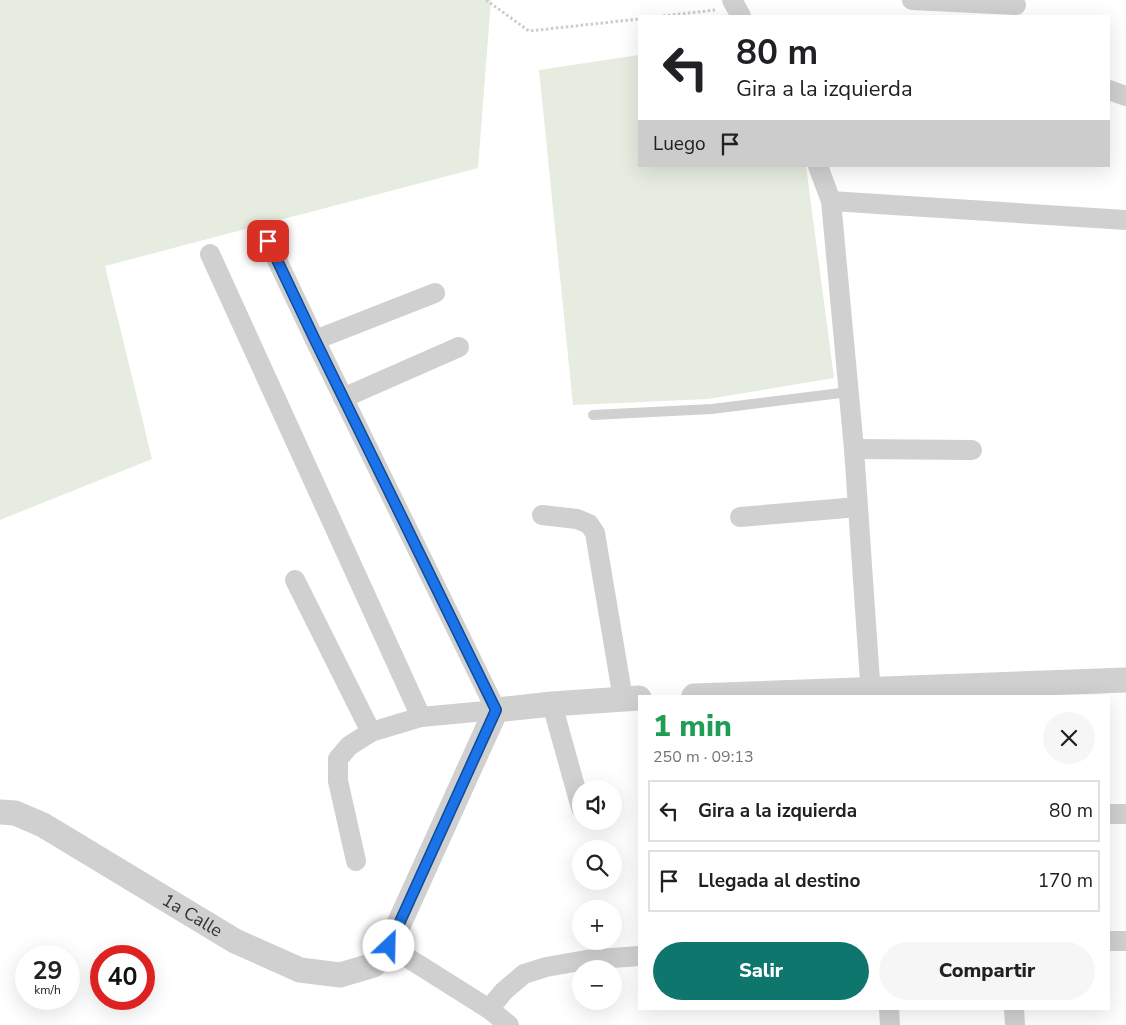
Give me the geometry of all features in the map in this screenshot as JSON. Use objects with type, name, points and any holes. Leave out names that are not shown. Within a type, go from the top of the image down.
[{"type":"street","points":[[912,0],[1016,5]]},
{"type":"street","points":[[1110,90],[1126,96]]},
{"type":"street","points":[[818,167],[831,201],[854,449],[871,693]]},
{"type":"street","points":[[831,201],[1126,220]]},
{"type":"street","points":[[268,241],[496,710]]},
{"type":"street","points":[[210,254],[422,718]]},
{"type":"street","points":[[315,340],[435,293]]},
{"type":"street","points":[[343,398],[459,347]]},
{"type":"street","points":[[854,449],[972,450]]},
{"type":"street","points":[[740,517],[858,507]]},
{"type":"street","points":[[356,861],[338,781],[338,759],[349,746],[371,732],[422,718],[552,704],[631,699],[595,533],[589,524],[577,519],[542,515]]},
{"type":"street","points":[[295,580],[371,732]]},
{"type":"street","points":[[753,695],[1000,690],[1126,680]]},
{"type":"street","points":[[552,704],[573,780]]},
{"type":"street","name":"1a Calle","points":[[0,812],[16,813],[43,825],[235,941],[300,970],[340,975],[374,965],[389,946],[496,710]]},
{"type":"street","points":[[1110,814],[1126,814]]},
{"type":"street","points":[[1110,941],[1126,941]]},
{"type":"street","points":[[389,946],[489,1009],[509,1025]]},
{"type":"street","points":[[489,1009],[504,991],[524,974],[546,967],[586,960],[638,956]]},
{"type":"street","points":[[889,1010],[890,1025]]},
{"type":"street","points":[[1014,1010],[1014,1025]]},
{"type":"lane","points":[[592,415],[712,409],[849,392]]},
{"type":"path","points":[[486,0],[529,31],[638,19]]},
{"type":"path","points":[[672,15],[737,8]]},
{"type":"shaded area","points":[[0,0],[491,0],[478,168],[105,266],[152,459],[0,520]]},
{"type":"shaded area","points":[[638,55],[638,167],[806,167],[834,378],[708,399],[573,405],[539,70]]},
{"type":"route","points":[[268,241],[496,710],[389,946]]}]
